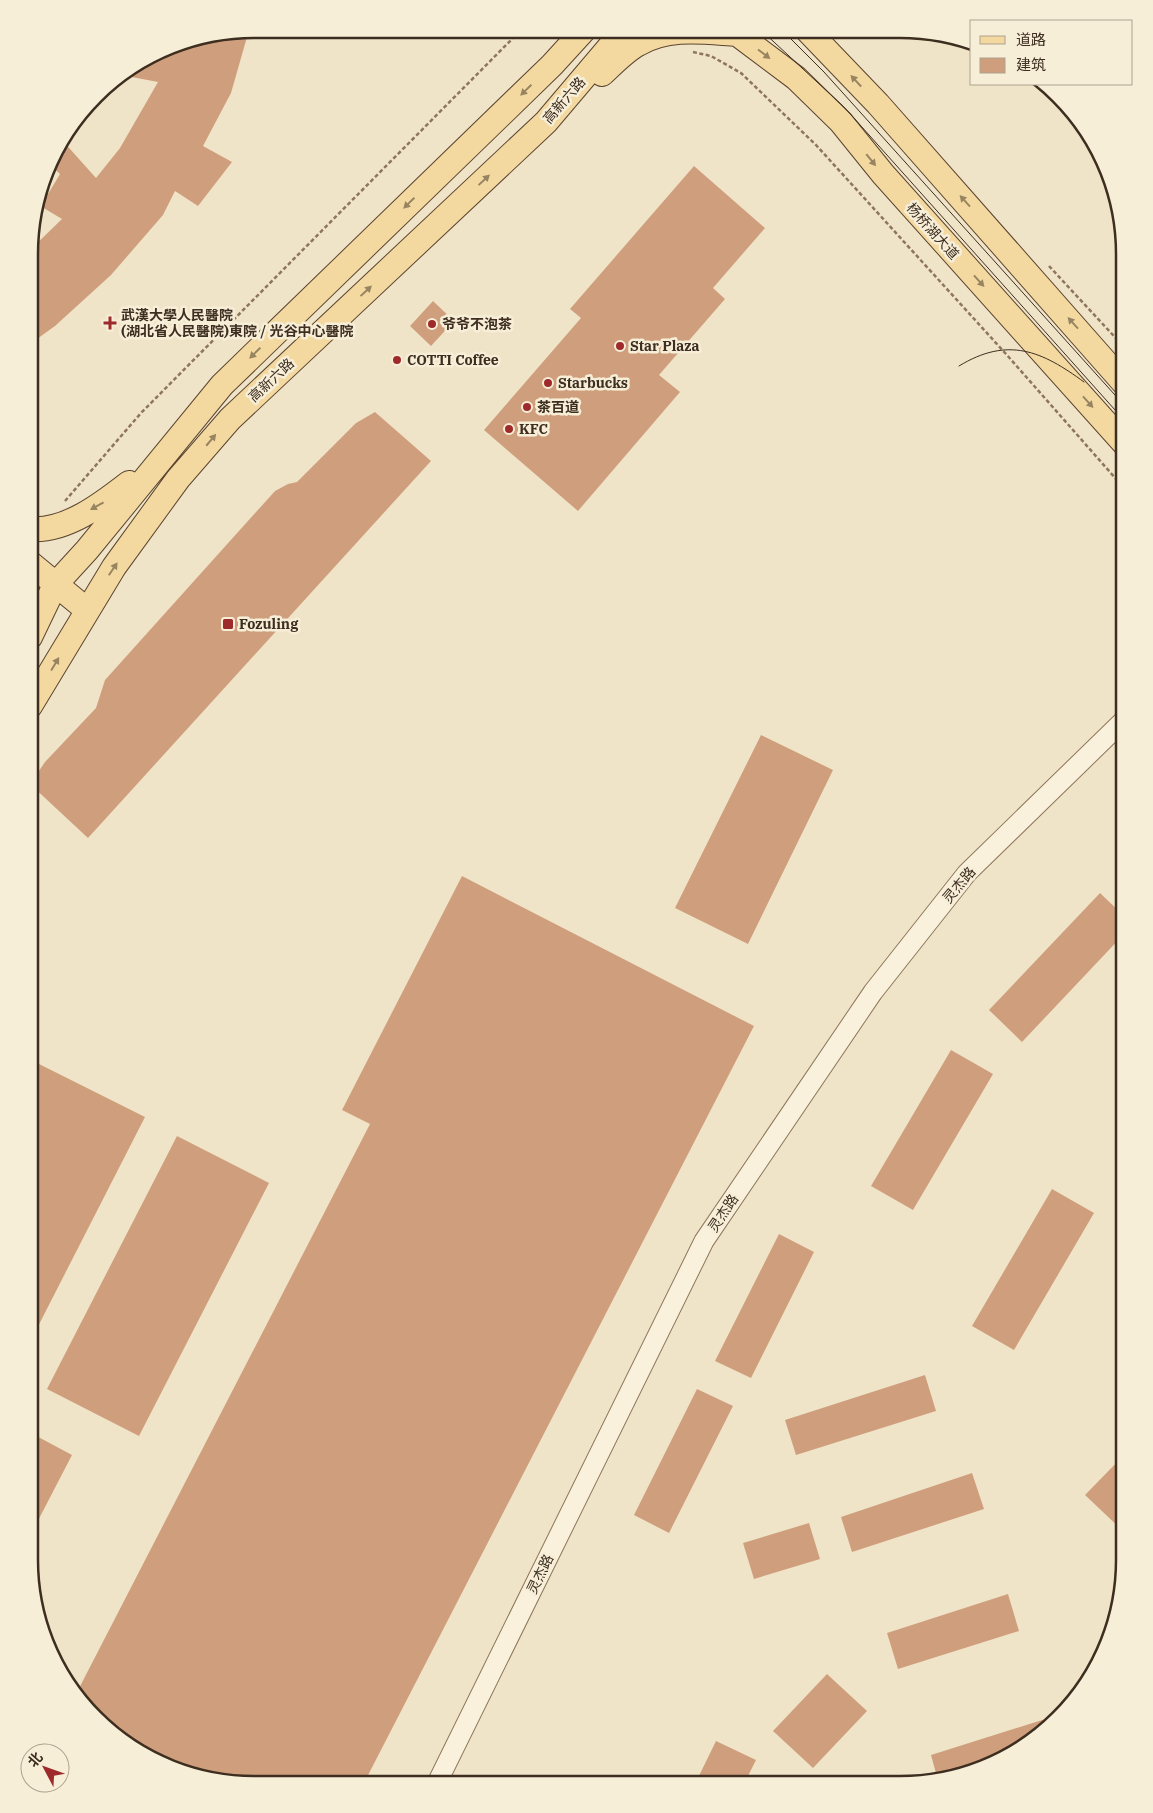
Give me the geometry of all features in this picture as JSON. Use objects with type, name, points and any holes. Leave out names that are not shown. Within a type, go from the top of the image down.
[{"type":"main road","points":[[552,65],[566,38]]},
{"type":"main road","points":[[38,621],[53,590],[222,385],[552,65],[577,38]]},
{"type":"main road","name":"高新六路","points":[[38,693],[114,567],[178,479],[230,419],[546,122],[617,38]]},
{"type":"main road","points":[[546,122],[637,44],[656,38]]},
{"type":"main road","name":"杨桥湖大道","points":[[743,38],[796,78],[841,122],[883,174],[1116,434]]},
{"type":"main road","points":[[815,38],[878,104],[1116,374]]},
{"type":"main road","points":[[38,530],[72,520],[107,500],[163,456]]},
{"type":"main road","points":[[38,572],[53,590],[83,617]]},
{"type":"main road","points":[[38,582],[53,590]]},
{"type":"street","name":"灵杰路","points":[[440,1776],[704,1241],[873,992],[968,873],[1116,728]]},
{"type":"path","points":[[59,508],[141,412],[513,38]]},
{"type":"path","points":[[687,53],[711,56],[741,73],[816,145],[1006,354],[1116,479]]},
{"type":"building","points":[[247,38],[231,93],[203,146],[232,162],[198,206],[175,191],[163,215],[111,275],[55,326],[38,338],[38,242],[62,219],[43,207],[46,193],[48,194],[60,174],[55,169],[66,145],[96,178],[120,148],[158,82],[129,77],[145,66],[184,49],[225,39]]},
{"type":"building","name":"Star Plaza","points":[[694,166],[765,228],[713,288],[725,299],[659,375],[680,392],[578,511],[484,430],[581,318],[570,309]]},
{"type":"building","name":"爷爷不泡茶","points":[[433,301],[454,321],[431,346],[410,326]]},
{"type":"building","name":"Fozuling","points":[[375,412],[431,461],[88,838],[38,791],[38,772],[45,762],[96,708],[105,680],[275,491],[288,484],[297,482],[356,423]]},
{"type":"building","points":[[761,735],[833,770],[748,944],[675,908]]},
{"type":"building","points":[[462,876],[754,1026],[368,1776],[253,1776],[225,1774],[184,1764],[145,1747],[111,1722],[79,1687],[370,1124],[342,1110]]},
{"type":"building","points":[[1100,893],[1116,908],[1116,942],[1022,1042],[989,1010]]},
{"type":"building","points":[[951,1050],[993,1074],[913,1210],[871,1186]]},
{"type":"building","points":[[38,1064],[145,1117],[38,1326]]},
{"type":"building","points":[[177,1136],[269,1183],[139,1436],[47,1389]]},
{"type":"building","points":[[1052,1189],[1094,1213],[1014,1350],[972,1326]]},
{"type":"building","points":[[779,1234],[814,1252],[751,1378],[715,1361]]},
{"type":"building","points":[[925,1375],[936,1411],[796,1455],[785,1420]]},
{"type":"building","points":[[697,1389],[733,1406],[669,1533],[634,1515]]},
{"type":"building","points":[[38,1437],[72,1455],[38,1521]]},
{"type":"building","points":[[1116,1463],[1116,1524],[1085,1495]]},
{"type":"building","points":[[972,1473],[984,1509],[852,1552],[841,1517]]},
{"type":"building","points":[[809,1523],[820,1559],[754,1579],[743,1543]]},
{"type":"building","points":[[1008,1594],[1019,1631],[898,1669],[887,1633]]},
{"type":"building","points":[[827,1674],[867,1711],[813,1768],[773,1731]]},
{"type":"building","points":[[1045,1719],[1008,1747],[969,1764],[936,1772],[931,1755]]},
{"type":"building","points":[[716,1741],[756,1760],[748,1776],[699,1776]]},
{"type":"tram line","points":[[770,38],[844,107],[1116,411]]},
{"type":"tram line","points":[[790,38],[824,72],[1116,396]]},
{"type":"tram line","points":[[959,366],[993,351],[1024,351],[1054,362],[1084,382]]},
{"type":"place","name":"武漢大學人民醫院 (湖北省人民醫院)東院 / 光谷中心醫院","points":[[110,323]]},
{"type":"place","name":"爷爷不泡茶","points":[[432,324]]},
{"type":"place","name":"Star Plaza","points":[[620,346]]},
{"type":"place","name":"COTTI Coffee","points":[[397,360]]},
{"type":"place","name":"Starbucks","points":[[548,383]]},
{"type":"place","name":"茶百道","points":[[527,407]]},
{"type":"place","name":"KFC","points":[[509,429]]},
{"type":"place","name":"Fozuling","points":[[228,624]]}]
